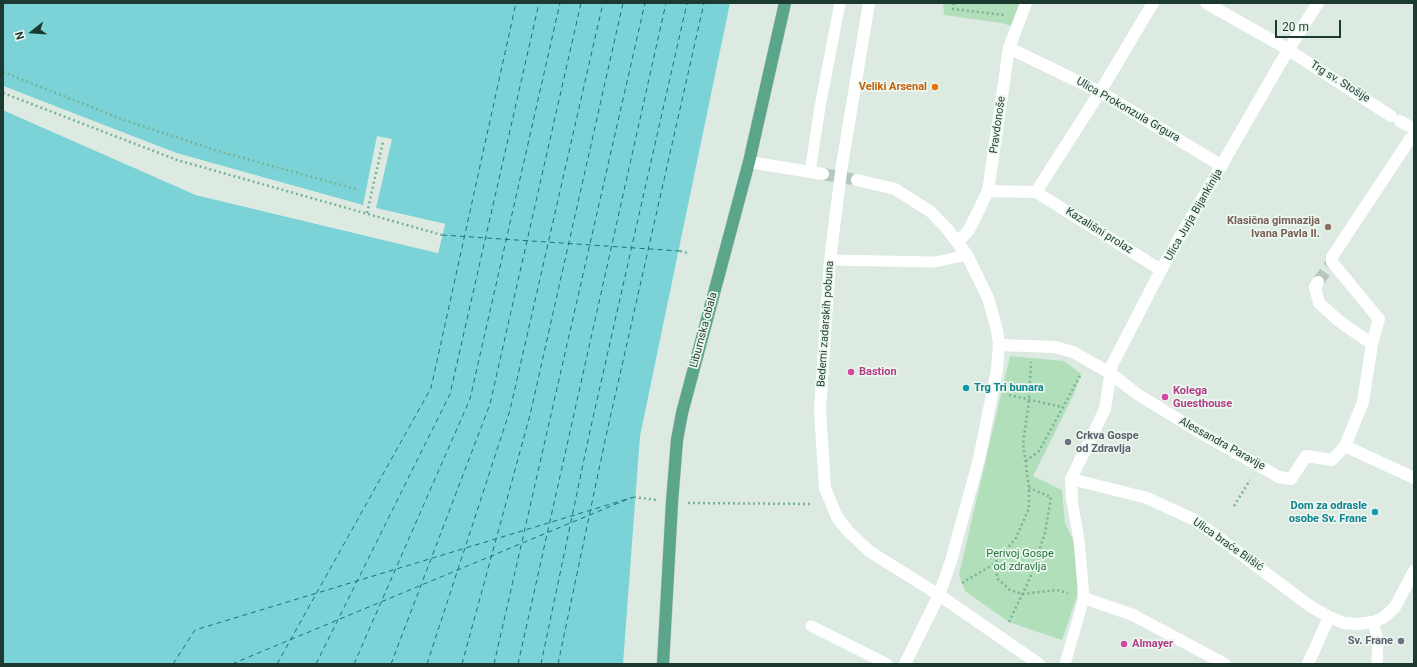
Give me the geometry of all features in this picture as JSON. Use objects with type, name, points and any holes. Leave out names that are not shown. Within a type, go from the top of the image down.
[{"type":"main road","name":"Liburnska obala","points":[[663,664],[672,502],[677,440],[682,413],[749,162],[786,3]]},
{"type":"street","name":"Bedemi zadarskih pobuna","points":[[869,3],[838,188],[830,260],[820,410],[825,482],[830,504],[837,517],[847,530],[869,551],[939,595],[1039,664]]},
{"type":"street","name":"Pravdonoše","points":[[958,242],[969,230],[988,191],[1009,48],[1026,3]]},
{"type":"street","points":[[988,191],[1036,192],[1100,92],[1153,3]]},
{"type":"street","name":"Trg sv. Stošije","points":[[1206,3],[1395,119],[1412,134]]},
{"type":"street","points":[[1285,52],[1317,4]]},
{"type":"street","name":"Ulica Prokonzula Grgura","points":[[1009,48],[1100,92],[1222,166]]},
{"type":"street","name":"Ulica Jurja Bijankinija","points":[[1071,480],[1105,409],[1112,365],[1162,270],[1285,52]]},
{"type":"street","points":[[1412,134],[1332,257],[1331,263],[1378,319],[1372,344],[1363,402],[1345,446],[1414,478]]},
{"type":"street","points":[[749,162],[823,174]]},
{"type":"street","points":[[857,180],[895,189],[915,200],[931,212],[958,242],[967,254],[988,298],[997,330],[999,345],[997,370],[977,466],[951,561],[939,595],[905,664]]},
{"type":"street","name":"Kazališni prolaz","points":[[1036,192],[1162,270]]},
{"type":"street","points":[[1318,282],[1315,286],[1319,303],[1339,321],[1372,344]]},
{"type":"street","name":"Alessandra Paravije","points":[[999,345],[1055,347],[1073,352],[1090,360],[1137,394],[1279,477],[1291,479],[1306,456],[1332,460],[1345,446]]},
{"type":"street","points":[[1071,480],[1072,500]]},
{"type":"street","name":"Ulica braće Bilšić","points":[[1071,480],[1147,498],[1195,520],[1310,606],[1329,617],[1344,623],[1357,624],[1373,622]]},
{"type":"street","points":[[1373,622],[1383,618],[1395,607],[1414,571]]},
{"type":"street","points":[[1084,598],[1133,615],[1225,664]]},
{"type":"street","points":[[1308,664],[1329,617]]},
{"type":"lane","points":[[810,172],[820,107],[840,3]]},
{"type":"lane","points":[[830,260],[935,262],[967,254]]},
{"type":"lane","points":[[1065,664],[1084,598],[1079,540],[1072,500]]},
{"type":"lane","points":[[1373,622],[1378,641],[1377,664]]},
{"type":"lane","points":[[810,626],[887,664]]},
{"type":"path","points":[[954,3],[953,8],[1008,16]]},
{"type":"path","points":[[3,72],[124,120],[218,152],[359,190]]},
{"type":"path","points":[[3,93],[177,160],[442,235]]},
{"type":"path","points":[[367,213],[383,142]]},
{"type":"path","points":[[680,251],[688,253]]},
{"type":"path","points":[[962,583],[994,564],[1016,538],[1029,508],[1029,488],[1023,443],[1029,401],[1031,358],[1028,346]]},
{"type":"path","points":[[1026,462],[1039,451],[1062,407],[1090,360]]},
{"type":"path","points":[[993,392],[1062,407]]},
{"type":"path","points":[[1234,506],[1258,466]]},
{"type":"path","points":[[1009,622],[1030,578],[1045,533],[1051,498],[1029,488]]},
{"type":"path","points":[[684,503],[830,504]]},
{"type":"path","points":[[994,564],[998,579],[1010,590],[1022,594],[1057,590],[1084,598]]},
{"type":"green space","points":[[943,3],[1026,3],[1016,27],[1001,23],[944,15]]},
{"type":"green space","name":"Perivoj Gospe od zdravlja","points":[[1010,356],[1064,361],[1081,374],[1074,394],[1033,476],[1062,490],[1065,523],[1074,542],[1078,569],[1077,596],[1062,640],[1009,622],[965,591],[959,575]]},
{"type":"water","points":[[3,3],[730,3],[640,436],[623,664],[3,664],[3,110],[196,195],[438,253],[445,224],[376,208],[392,139],[377,136],[363,205],[176,153],[3,86]]},
{"type":"pier","points":[[3,86],[176,153],[365,206],[363,207],[175,155],[3,88]]},
{"type":"pier","points":[[3,108],[196,193],[436,251],[442,226],[376,210],[374,208],[445,224],[438,253],[196,195],[3,110]]},
{"type":"ferry route","points":[[277,664],[431,388],[516,3]]},
{"type":"ferry route","points":[[316,664],[450,394],[539,3]]},
{"type":"ferry route","points":[[354,664],[470,399],[560,3]]},
{"type":"ferry route","points":[[391,664],[490,404],[581,3]]},
{"type":"ferry route","points":[[427,664],[510,410],[603,3]]},
{"type":"ferry route","points":[[462,664],[530,415],[623,3]]},
{"type":"ferry route","points":[[494,664],[645,3]]},
{"type":"ferry route","points":[[518,664],[666,3]]},
{"type":"ferry route","points":[[541,664],[590,431],[687,3]]},
{"type":"ferry route","points":[[558,664],[606,436],[704,3]]},
{"type":"ferry route","points":[[442,235],[680,251]]},
{"type":"ferry route","points":[[173,664],[195,630],[634,497]]},
{"type":"ferry route","points":[[232,664],[628,499]]},
{"type":"tunnel","points":[[823,174],[857,180]]},
{"type":"tunnel","points":[[1318,282],[1331,264]]},
{"type":"place","name":"Veliki Arsenal","points":[[935,87]]},
{"type":"place","name":"Klasična gimnazija Ivana Pavla II.","points":[[1328,227]]},
{"type":"place","name":"Bastion","points":[[851,372]]},
{"type":"place","name":"Trg Tri bunara","points":[[966,388]]},
{"type":"place","name":"Kolega Guesthouse","points":[[1165,397]]},
{"type":"place","name":"Crkva Gospe od Zdravlja","points":[[1068,442]]},
{"type":"place","name":"Dom za odrasle osobe Sv. Frane","points":[[1375,512]]},
{"type":"place","name":"Sv. Frane","points":[[1401,641]]},
{"type":"place","name":"Almayer","points":[[1124,644]]}]
